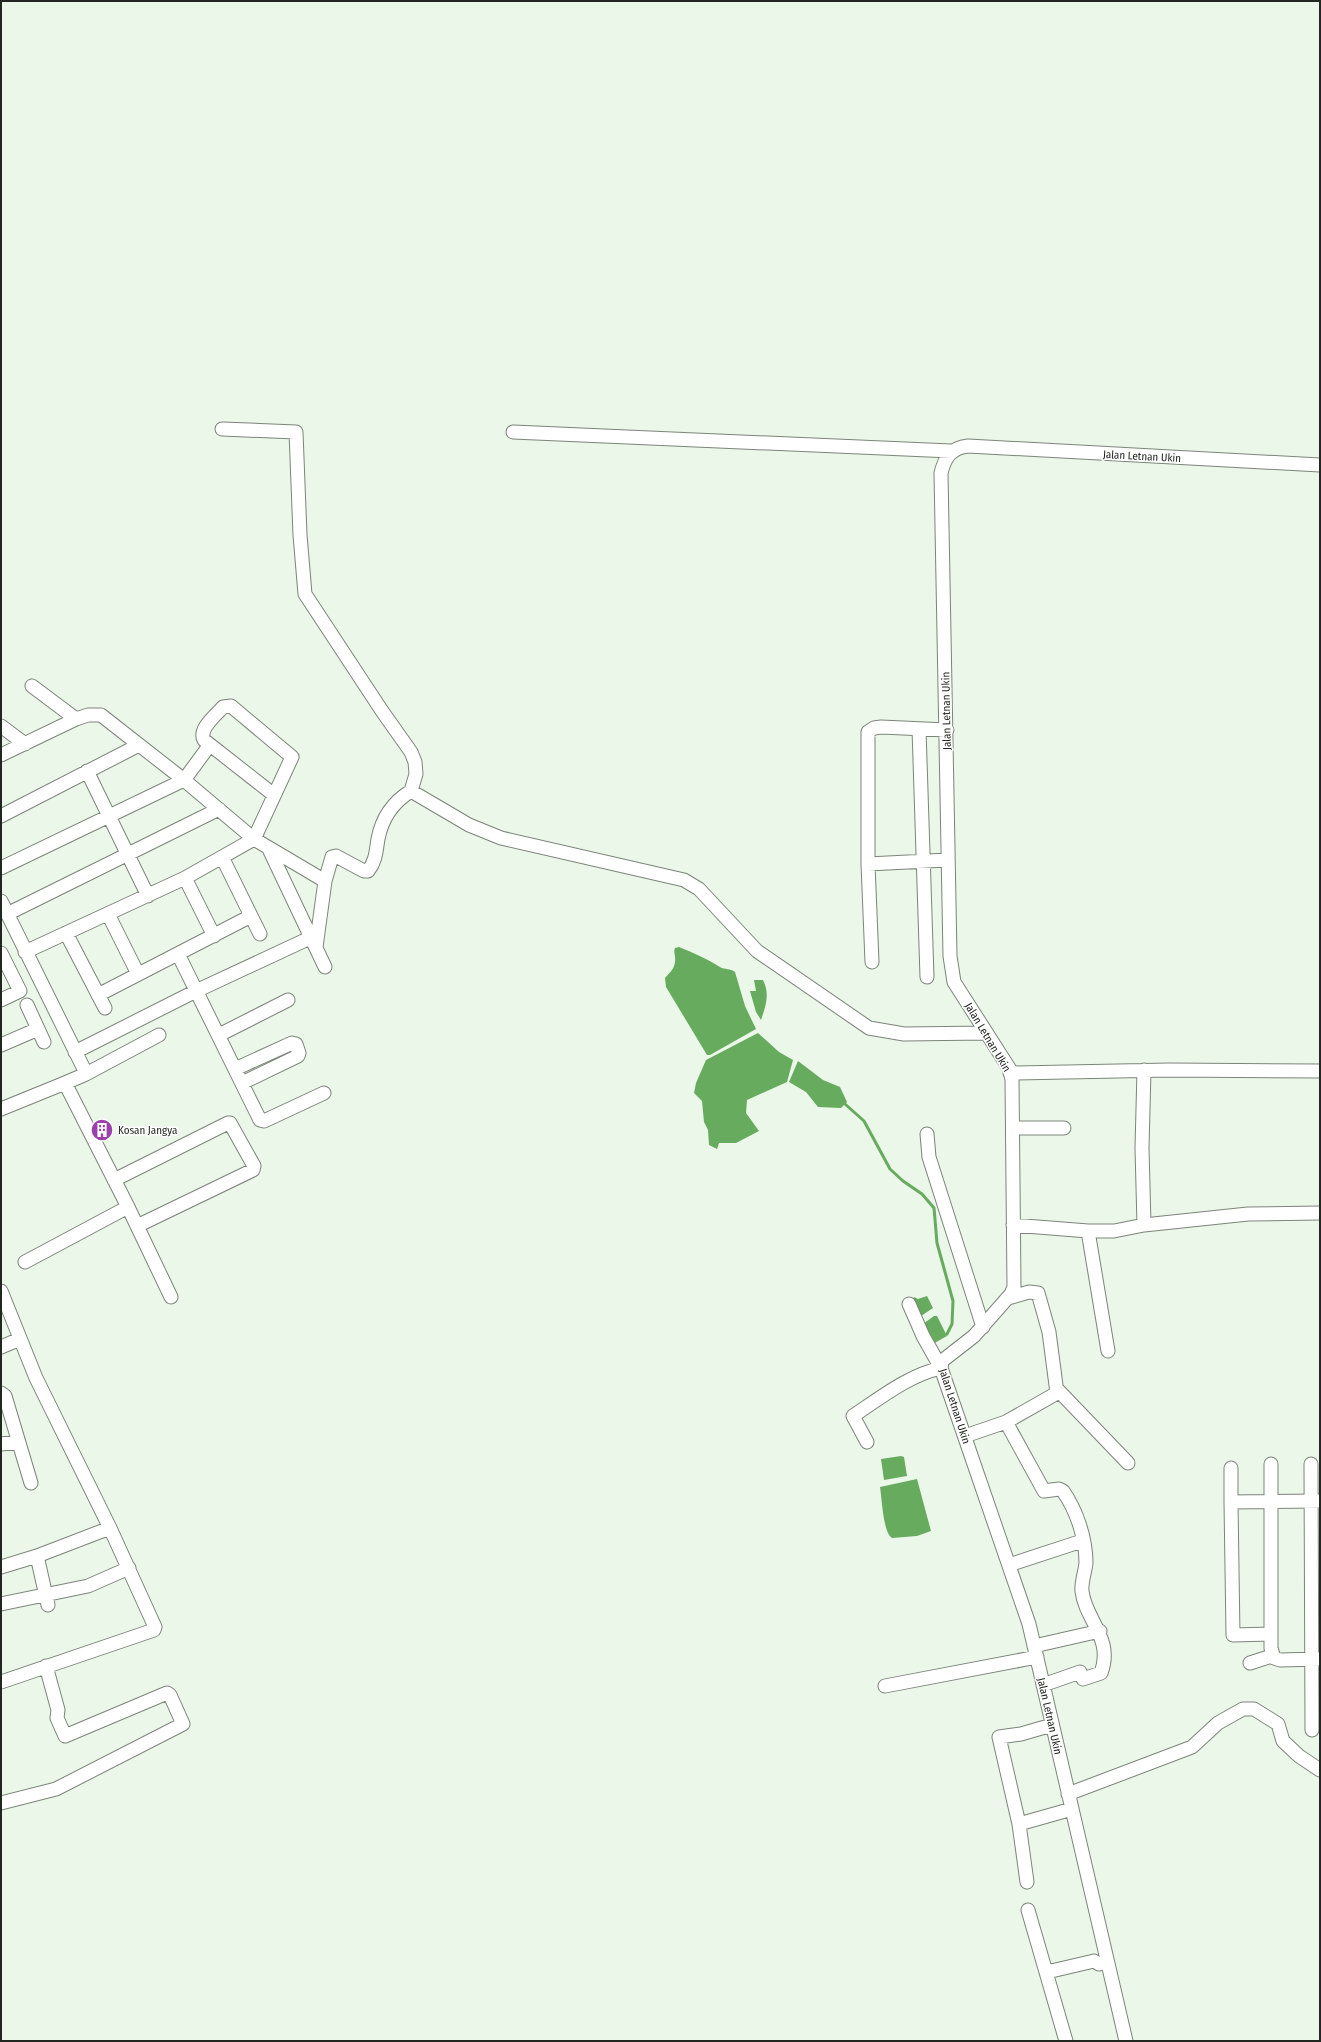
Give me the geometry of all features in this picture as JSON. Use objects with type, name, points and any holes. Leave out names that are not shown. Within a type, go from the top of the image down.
[{"type":"street","points":[[222,429],[296,432],[300,535],[305,594],[382,711],[411,752],[415,762],[416,774],[411,791],[401,797],[385,817],[378,838],[375,860],[368,871],[364,871],[334,856],[332,857],[325,881],[314,942]]},
{"type":"street","points":[[514,432],[951,451]]},
{"type":"street","name":"Jalan Letnan Ukin","points":[[1126,2041],[1103,1963],[1072,1809],[1029,1624],[941,1368],[942,1361],[983,1327],[1008,1298],[1014,1287],[1012,1079],[1010,1073],[952,977],[950,956],[947,860],[941,473],[944,460],[951,451],[958,447],[968,446],[1320,465]]},
{"type":"street","points":[[32,686],[76,719]]},
{"type":"street","points":[[25,952],[185,878],[254,839],[292,760],[291,754],[231,706],[223,707],[203,730],[202,738],[209,746],[274,795]]},
{"type":"street","points":[[1,755],[76,719],[88,715],[101,715],[184,780],[254,839],[269,850],[325,881]]},
{"type":"street","points":[[1,726],[25,744]]},
{"type":"street","points":[[872,962],[868,864],[868,732],[874,728],[881,727],[946,730]]},
{"type":"street","points":[[919,729],[927,977]]},
{"type":"street","points":[[1,741],[14,736]]},
{"type":"street","points":[[1,816],[139,744]]},
{"type":"street","points":[[1,868],[184,780],[209,746]]},
{"type":"street","points":[[88,771],[148,896]]},
{"type":"street","points":[[411,791],[469,825],[501,838],[675,876],[692,884],[699,889],[757,951],[869,1028],[904,1034],[986,1033]]},
{"type":"street","points":[[7,914],[219,809]]},
{"type":"street","points":[[269,850],[325,967]]},
{"type":"street","points":[[222,857],[260,934]]},
{"type":"street","points":[[868,864],[947,860]]},
{"type":"street","points":[[185,878],[214,936]]},
{"type":"street","points":[[1,901],[84,1069]]},
{"type":"street","points":[[108,914],[138,974]]},
{"type":"street","points":[[98,995],[251,916]]},
{"type":"street","points":[[66,933],[105,1008]]},
{"type":"street","points":[[75,1052],[196,991],[314,942]]},
{"type":"street","points":[[1,953],[20,991],[1,1000]]},
{"type":"street","points":[[178,954],[219,1035],[258,1119],[262,1121],[324,1093]]},
{"type":"street","points":[[219,1035],[288,1000]]},
{"type":"street","points":[[28,1005],[44,1042]]},
{"type":"street","points":[[1,1045],[38,1028]]},
{"type":"street","points":[[1,1109],[86,1074],[159,1035]]},
{"type":"street","points":[[235,1070],[292,1043],[296,1044],[299,1053],[298,1056],[242,1083]]},
{"type":"street","points":[[1010,1073],[1144,1070],[1320,1071]]},
{"type":"street","points":[[1144,1070],[1142,1148],[1144,1225]]},
{"type":"street","points":[[65,1083],[138,1226],[170,1297]]},
{"type":"street","points":[[114,1180],[228,1123],[230,1123],[254,1166],[253,1170],[138,1226]]},
{"type":"street","points":[[1013,1128],[1064,1128]]},
{"type":"street","points":[[927,1134],[929,1157],[983,1327]]},
{"type":"street","points":[[25,1262],[128,1207]]},
{"type":"street","points":[[1013,1225],[1088,1231],[1114,1230],[1144,1225],[1248,1214],[1320,1213]]},
{"type":"street","points":[[1088,1231],[1108,1351]]},
{"type":"street","points":[[1,1291],[36,1378],[110,1528],[155,1628],[1,1682]]},
{"type":"street","points":[[965,1436],[1006,1422],[1057,1393],[1049,1332],[1038,1293],[1029,1292],[1008,1298]]},
{"type":"street","points":[[867,1442],[853,1416],[910,1380],[929,1371],[941,1368],[923,1336],[909,1304]]},
{"type":"street","points":[[1,1347],[20,1339]]},
{"type":"street","points":[[1057,1389],[1128,1463]]},
{"type":"street","points":[[1,1393],[4,1396],[31,1483]]},
{"type":"street","points":[[1006,1422],[1044,1491],[1059,1489],[1071,1503],[1085,1549],[1086,1564],[1081,1590],[1089,1611],[1100,1631],[1103,1643],[1104,1666],[1101,1673],[1083,1679],[1080,1672],[1043,1685]]},
{"type":"street","points":[[1,1444],[18,1442]]},
{"type":"street","points":[[1271,1464],[1271,1634],[1274,1658]]},
{"type":"street","points":[[1311,1464],[1316,1501],[1316,1659],[1312,1730]]},
{"type":"street","points":[[1231,1468],[1233,1635],[1271,1634]]},
{"type":"street","points":[[1232,1502],[1316,1501]]},
{"type":"street","points":[[1,1567],[36,1556],[110,1528]]},
{"type":"street","points":[[1009,1565],[1082,1540]]},
{"type":"street","points":[[36,1556],[47,1599]]},
{"type":"street","points":[[1,1604],[47,1599],[88,1586],[129,1568]]},
{"type":"street","points":[[885,1686],[1035,1652],[1100,1631]]},
{"type":"street","points":[[1250,1663],[1272,1656],[1280,1660],[1316,1659]]},
{"type":"street","points":[[1,1804],[56,1789],[183,1724],[170,1695],[167,1693],[65,1736],[57,1718],[58,1710],[46,1666]]},
{"type":"street","points":[[1068,1794],[1192,1747],[1230,1715],[1248,1708],[1254,1709],[1278,1724],[1283,1741],[1299,1756],[1320,1770]]},
{"type":"street","points":[[1027,1882],[1019,1824],[999,1737],[1021,1734],[1052,1725]]},
{"type":"street","points":[[1019,1824],[1072,1809]]},
{"type":"street","points":[[1028,1910],[1066,2041]]},
{"type":"street","points":[[1048,1976],[1096,1970],[1103,1963]]},
{"type":"shaded area","points":[[679,947],[722,968],[735,972],[745,1006],[756,1029],[710,1055],[707,1055],[666,987],[665,978],[672,971],[675,964],[674,950],[675,948]]},
{"type":"shaded area","points":[[754,980],[763,980],[767,995],[761,1020],[756,1012],[750,991],[756,991]]},
{"type":"shaded area","points":[[758,1033],[779,1052],[793,1060],[787,1082],[747,1100],[746,1113],[759,1131],[736,1143],[719,1143],[717,1149],[709,1145],[708,1130],[704,1122],[702,1101],[694,1093],[696,1083],[706,1060]]},
{"type":"shaded area","points":[[798,1061],[823,1080],[840,1087],[847,1102],[841,1108],[818,1107],[806,1092],[789,1082]]},
{"type":"shaded area","points":[[927,1296],[933,1308],[921,1316],[912,1300],[914,1297],[918,1299]]},
{"type":"shaded area","points":[[934,1316],[937,1316],[947,1336],[931,1345],[923,1324]]},
{"type":"shaded area","points":[[901,1456],[904,1457],[907,1476],[884,1480],[881,1459]]},
{"type":"shaded area","points":[[917,1479],[931,1531],[917,1536],[892,1538],[889,1535],[885,1522],[880,1487]]},
{"type":"waterway","points":[[845,1104],[864,1121],[890,1169],[903,1181],[922,1194],[934,1208],[937,1243],[953,1301],[952,1324],[947,1334]]},
{"type":"place","name":"Kosan Jangya","points":[[102,1130]]}]
